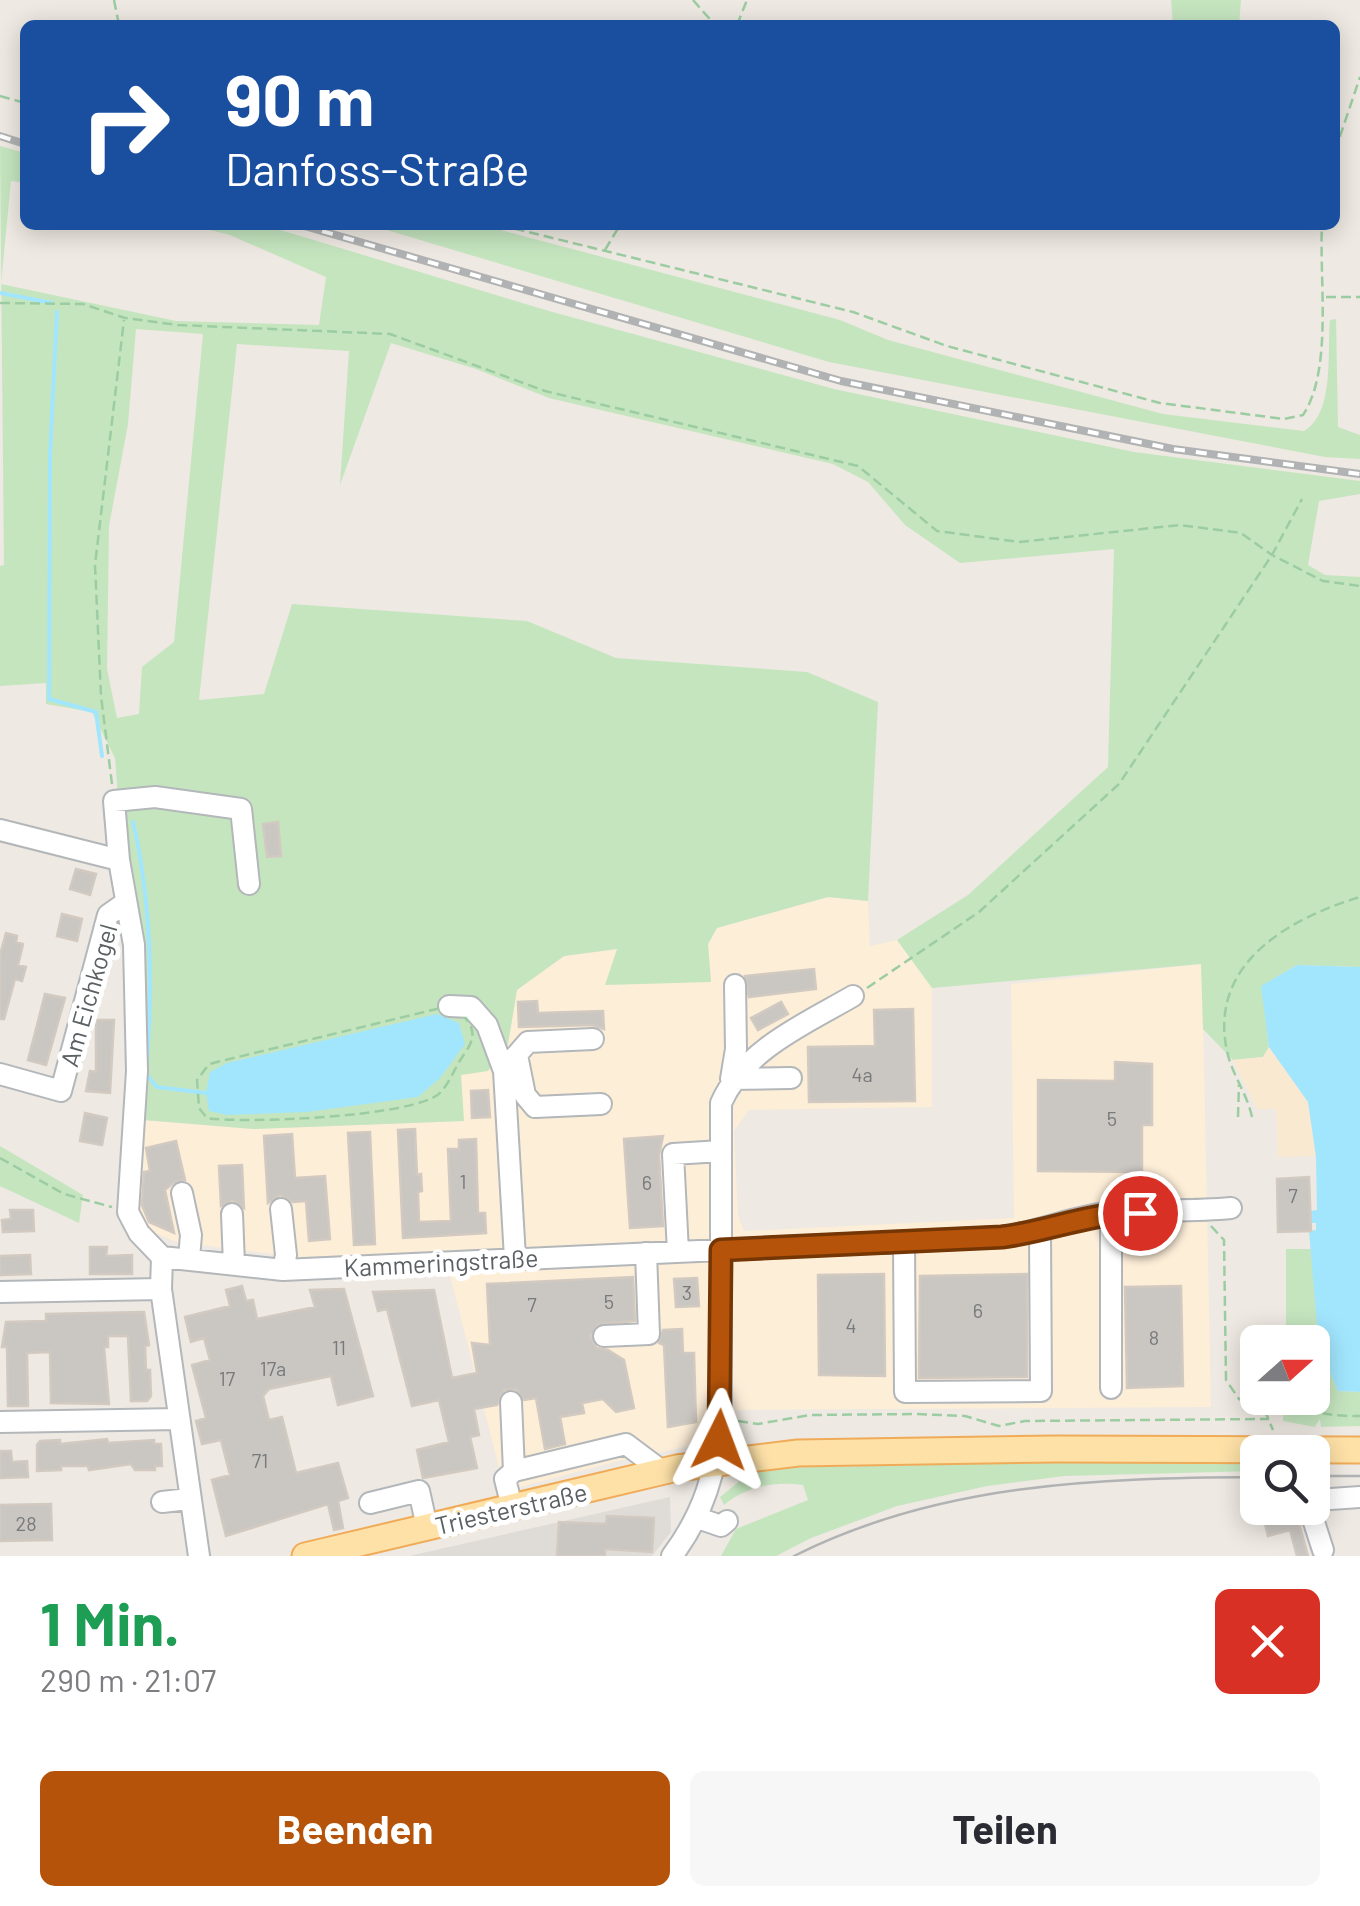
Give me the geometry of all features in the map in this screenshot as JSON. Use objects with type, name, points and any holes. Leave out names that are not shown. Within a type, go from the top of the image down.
[{"type":"main road","name":"Triesterstraße","points":[[305,1556],[717,1462],[875,1450],[1360,1450]]},
{"type":"street","points":[[199,1556],[161,1289],[162,1257],[139,1232],[128,1212],[137,1071],[134,945],[118,860],[114,800],[155,797],[242,808],[250,884]]},
{"type":"street","points":[[0,830],[118,860]]},
{"type":"street","name":"Am Eichkogel","points":[[0,1074],[61,1091],[108,915],[124,903]]},
{"type":"street","points":[[672,1556],[698,1518],[717,1462],[721,1419],[720,1103],[731,1080],[736,1049],[735,985]]},
{"type":"street","points":[[731,1080],[774,1042],[854,996]]},
{"type":"street","points":[[450,1006],[471,1007],[487,1026],[508,1065],[515,1258]]},
{"type":"street","points":[[508,1065],[528,1042],[593,1038]]},
{"type":"street","points":[[508,1065],[518,1060],[525,1095],[535,1107],[601,1104]]},
{"type":"street","points":[[731,1080],[792,1078]]},
{"type":"street","points":[[678,1252],[673,1154],[721,1151]]},
{"type":"street","points":[[182,1193],[191,1235],[188,1258]]},
{"type":"street","points":[[281,1208],[286,1255],[283,1270]]},
{"type":"street","name":"Kammeringstraße","points":[[162,1257],[283,1270],[904,1242],[1040,1232],[1077,1218],[1110,1212],[1231,1208]]},
{"type":"street","points":[[1110,1212],[1111,1388]]},
{"type":"street","points":[[232,1214],[234,1264]]},
{"type":"street","points":[[904,1242],[904,1392],[1041,1391],[1040,1232]]},
{"type":"street","points":[[604,1336],[649,1334],[646,1253]]},
{"type":"street","points":[[0,1292],[161,1289]]},
{"type":"street","points":[[511,1402],[514,1471]]},
{"type":"street","points":[[0,1422],[179,1419]]},
{"type":"street","points":[[512,1507],[505,1479],[514,1471],[626,1444],[662,1472]]},
{"type":"street","points":[[370,1503],[419,1492],[427,1527]]},
{"type":"street","points":[[1322,1550],[1312,1516],[1316,1500],[1360,1497]]},
{"type":"street","points":[[162,1502],[189,1500]]},
{"type":"street","points":[[698,1518],[721,1526],[727,1521]]},
{"type":"path","points":[[693,0],[711,20]]},
{"type":"path","points":[[1340,136],[1360,78]]},
{"type":"path","points":[[520,230],[853,312],[946,346],[1160,403],[1284,420],[1303,415],[1314,398],[1324,297],[1322,230]]},
{"type":"path","points":[[604,251],[617,230]]},
{"type":"path","points":[[1324,297],[1360,297]]},
{"type":"path","points":[[0,303],[42,307],[83,304],[124,318],[178,325],[390,334],[544,391],[858,466],[938,531],[1019,542],[1180,524],[1241,533],[1272,556],[1323,581],[1360,586]]},
{"type":"path","points":[[114,800],[100,696],[96,565],[124,318]]},
{"type":"path","points":[[854,996],[979,912],[1119,784],[1272,556],[1302,499]]},
{"type":"path","points":[[1252,1116],[1226,1048],[1230,998],[1239,974],[1285,926],[1314,910],[1360,897]]},
{"type":"path","points":[[450,1006],[466,1016],[474,1028],[472,1044],[441,1092],[430,1099],[373,1111],[228,1122],[207,1118],[200,1108],[198,1080],[209,1064],[450,1006]]},
{"type":"path","points":[[1238,1118],[1239,1083]]},
{"type":"path","points":[[0,1158],[64,1194],[128,1212]]},
{"type":"path","points":[[721,1419],[758,1424],[810,1415],[932,1415],[965,1416],[999,1426],[1025,1422],[1269,1419],[1264,1409],[1239,1399],[1226,1380],[1224,1240],[1197,1211]]},
{"type":"path","points":[[1329,1415],[1360,1416]]},
{"type":"shaded area","points":[[828,897],[868,901],[870,946],[897,940],[932,988],[932,1107],[749,1110],[734,1131],[738,1216],[744,1231],[1014,1218],[1011,984],[1202,964],[1211,1407],[735,1410],[733,1437],[618,1461],[505,1491],[444,1252],[297,1257],[176,1242],[144,1228],[137,1204],[143,1120],[253,1129],[463,1121],[461,1074],[508,1044],[517,990],[564,956],[618,949],[605,985],[711,981],[708,944],[717,928]]},
{"type":"shaded area","points":[[670,1497],[671,1532],[652,1556],[409,1556]]},
{"type":"green space","points":[[1171,0],[1241,0],[1239,20],[1173,20]]},
{"type":"green space","points":[[0,146],[20,152],[20,182],[11,181],[1,281]]},
{"type":"green space","points":[[210,230],[281,230],[549,311],[834,389],[1134,452],[1360,481],[1360,494],[1319,501],[1308,565],[1325,575],[1360,577],[1360,967],[1297,965],[1262,986],[1269,1047],[1263,1057],[1233,1060],[1203,1029],[1201,964],[932,988],[897,940],[968,895],[1108,767],[1114,549],[960,563],[905,525],[868,482],[833,464],[549,398],[476,369],[391,343],[340,485],[349,351],[237,344],[199,700],[264,694],[292,604],[527,621],[616,658],[807,672],[878,702],[868,901],[828,897],[717,928],[708,944],[711,982],[605,985],[617,949],[564,956],[517,990],[508,1044],[488,1071],[461,1075],[464,1121],[253,1129],[143,1120],[115,758],[92,712],[46,704],[46,683],[0,686],[0,566],[4,565],[1,284],[176,321],[319,325],[326,277]],"holes":[[[136,329],[203,334],[174,642],[142,667],[139,714],[117,718],[107,669],[109,526],[128,424]]]},
{"type":"green space","points":[[387,230],[501,230],[840,320],[888,340],[1163,414],[1304,431],[1321,411],[1325,397],[1330,320],[1336,319],[1338,427],[1360,435],[1360,459],[1325,457],[829,362]]},
{"type":"green space","points":[[0,1146],[83,1195],[79,1223],[0,1186]]},
{"type":"green space","points":[[1286,1249],[1312,1249],[1317,1325],[1286,1325]]},
{"type":"green space","points":[[1330,1372],[1338,1391],[1360,1392],[1360,1426],[1321,1427],[1320,1419],[1315,1427],[1283,1421],[1283,1415],[1330,1415]]},
{"type":"green space","points":[[1240,1459],[1240,1471],[1064,1476],[987,1486],[897,1506],[811,1538],[776,1556],[721,1556],[736,1529],[808,1500],[803,1485],[782,1484],[751,1489],[724,1505],[720,1497],[756,1468]]},
{"type":"sand","points":[[1269,1047],[1308,1102],[1316,1156],[1278,1157],[1276,1109],[1257,1109],[1233,1060],[1263,1057]]},
{"type":"water","points":[[1297,965],[1360,967],[1360,1392],[1338,1391],[1330,1372],[1330,1325],[1317,1325],[1309,1231],[1316,1230],[1316,1223],[1310,1223],[1310,1211],[1317,1210],[1316,1157],[1308,1102],[1269,1047],[1261,986]]},
{"type":"water","points":[[437,1014],[459,1023],[465,1044],[440,1078],[418,1097],[307,1112],[227,1115],[209,1111],[206,1093],[210,1072],[227,1063]]},
{"type":"building","points":[[278,822],[281,856],[267,857],[263,824]]},
{"type":"building","points":[[76,869],[96,874],[90,895],[70,889]]},
{"type":"building","points":[[62,914],[82,919],[77,941],[57,936]]},
{"type":"building","points":[[6,933],[17,936],[16,942],[23,944],[18,965],[26,967],[22,981],[15,979],[4,1019],[0,1019],[0,955]]},
{"type":"building","points":[[814,969],[816,989],[749,997],[745,976]]},
{"type":"building","points":[[45,994],[65,998],[46,1065],[28,1060]]},
{"type":"building","points":[[537,1001],[538,1013],[603,1011],[604,1029],[592,1025],[519,1027],[518,1002]]},
{"type":"building","points":[[781,1002],[788,1014],[758,1030],[751,1018]]},
{"type":"building","points":[[913,1009],[915,1101],[809,1102],[808,1047],[875,1046],[874,1010]]},
{"type":"building","points":[[96,1020],[114,1020],[110,1093],[86,1091],[90,1071],[96,1072]]},
{"type":"building","points":[[1115,1062],[1152,1064],[1152,1125],[1142,1125],[1142,1172],[1038,1171],[1038,1080],[1115,1081]]},
{"type":"building","points":[[488,1090],[490,1117],[472,1118],[471,1091]]},
{"type":"building","points":[[85,1113],[107,1118],[102,1145],[80,1141]]},
{"type":"building","points":[[415,1129],[417,1175],[421,1174],[422,1191],[418,1192],[419,1222],[451,1221],[448,1149],[459,1149],[459,1140],[476,1139],[478,1213],[485,1213],[486,1233],[403,1238],[398,1130]]},
{"type":"building","points":[[370,1132],[375,1244],[354,1245],[348,1133]]},
{"type":"building","points":[[292,1134],[295,1178],[325,1176],[330,1239],[309,1241],[306,1201],[293,1202],[280,1195],[268,1203],[264,1136]]},
{"type":"building","points":[[663,1136],[659,1155],[663,1226],[630,1228],[624,1139]]},
{"type":"building","points":[[176,1141],[185,1180],[174,1182],[165,1190],[174,1233],[149,1222],[142,1205],[144,1172],[150,1171],[146,1148]]},
{"type":"building","points":[[242,1165],[244,1208],[232,1200],[221,1206],[219,1166]]},
{"type":"building","points":[[1309,1177],[1311,1231],[1278,1232],[1277,1179]]},
{"type":"building","points":[[10,1210],[33,1210],[34,1231],[3,1232],[2,1220],[11,1219]]},
{"type":"building","points":[[90,1247],[107,1247],[106,1256],[132,1255],[132,1274],[90,1274]]},
{"type":"building","points":[[30,1255],[31,1274],[0,1275],[0,1256]]},
{"type":"building","points":[[884,1274],[885,1376],[819,1375],[818,1275]]},
{"type":"building","points":[[1027,1274],[1027,1377],[919,1378],[920,1276]]},
{"type":"building","points":[[633,1277],[635,1321],[598,1324],[590,1336],[597,1348],[624,1360],[634,1408],[616,1412],[603,1399],[582,1403],[584,1413],[560,1417],[565,1444],[545,1449],[536,1398],[524,1400],[516,1389],[504,1390],[497,1405],[474,1409],[479,1435],[470,1437],[477,1468],[423,1478],[417,1450],[449,1442],[439,1400],[412,1406],[387,1309],[378,1311],[373,1292],[434,1290],[452,1378],[477,1373],[472,1343],[490,1345],[487,1284]]},
{"type":"building","points":[[697,1278],[699,1306],[676,1307],[674,1279]]},
{"type":"building","points":[[242,1286],[246,1301],[253,1300],[257,1319],[315,1307],[310,1290],[344,1289],[373,1396],[338,1405],[331,1376],[269,1389],[263,1396],[269,1420],[282,1417],[296,1473],[338,1463],[348,1498],[338,1501],[343,1528],[334,1530],[328,1504],[226,1536],[212,1480],[230,1475],[221,1440],[202,1444],[196,1421],[206,1418],[192,1365],[210,1360],[204,1338],[191,1342],[185,1317],[230,1306],[226,1290]]},
{"type":"building","points":[[1181,1286],[1183,1386],[1127,1388],[1125,1287]]},
{"type":"building","points":[[144,1312],[151,1396],[147,1401],[131,1401],[128,1336],[108,1336],[108,1347],[104,1347],[109,1404],[51,1403],[50,1352],[27,1353],[28,1406],[8,1406],[7,1347],[2,1347],[6,1322],[46,1321],[46,1314]]},
{"type":"building","points":[[682,1329],[683,1353],[694,1353],[696,1422],[668,1427],[664,1345],[659,1343],[663,1330]]},
{"type":"building","points":[[107,1439],[108,1443],[154,1440],[154,1444],[161,1444],[162,1466],[135,1470],[131,1464],[89,1470],[88,1466],[61,1466],[61,1470],[37,1471],[40,1441],[60,1440],[60,1444]]},
{"type":"building","points":[[0,1451],[11,1451],[12,1462],[27,1461],[28,1477],[0,1478]]},
{"type":"building","points":[[51,1504],[52,1540],[0,1541],[0,1505]]},
{"type":"building","points":[[607,1516],[654,1518],[652,1552],[605,1549],[605,1556],[557,1556],[559,1522],[606,1524]]},
{"type":"building","points":[[1265,1525],[1300,1525],[1308,1556],[1297,1556],[1290,1530],[1268,1536]]},
{"type":"waterway","points":[[0,293],[52,303]]},
{"type":"waterway","points":[[57,312],[50,455],[49,699],[96,712],[102,756]]},
{"type":"waterway","points":[[133,822],[144,884],[149,948],[146,1074],[157,1087],[206,1093]]},
{"type":"tram line","points":[[1330,1476],[1360,1476]]},
{"type":"tram line","points":[[794,1556],[849,1532],[962,1499],[1079,1483],[1240,1477]]},
{"type":"railway","points":[[0,136],[20,142]]},
{"type":"railway","points":[[318,230],[841,381],[1173,449],[1360,474]]},
{"type":"route","points":[[719,1440],[721,1250],[1002,1237],[1040,1232],[1077,1218],[1110,1212],[1140,1213]]}]
